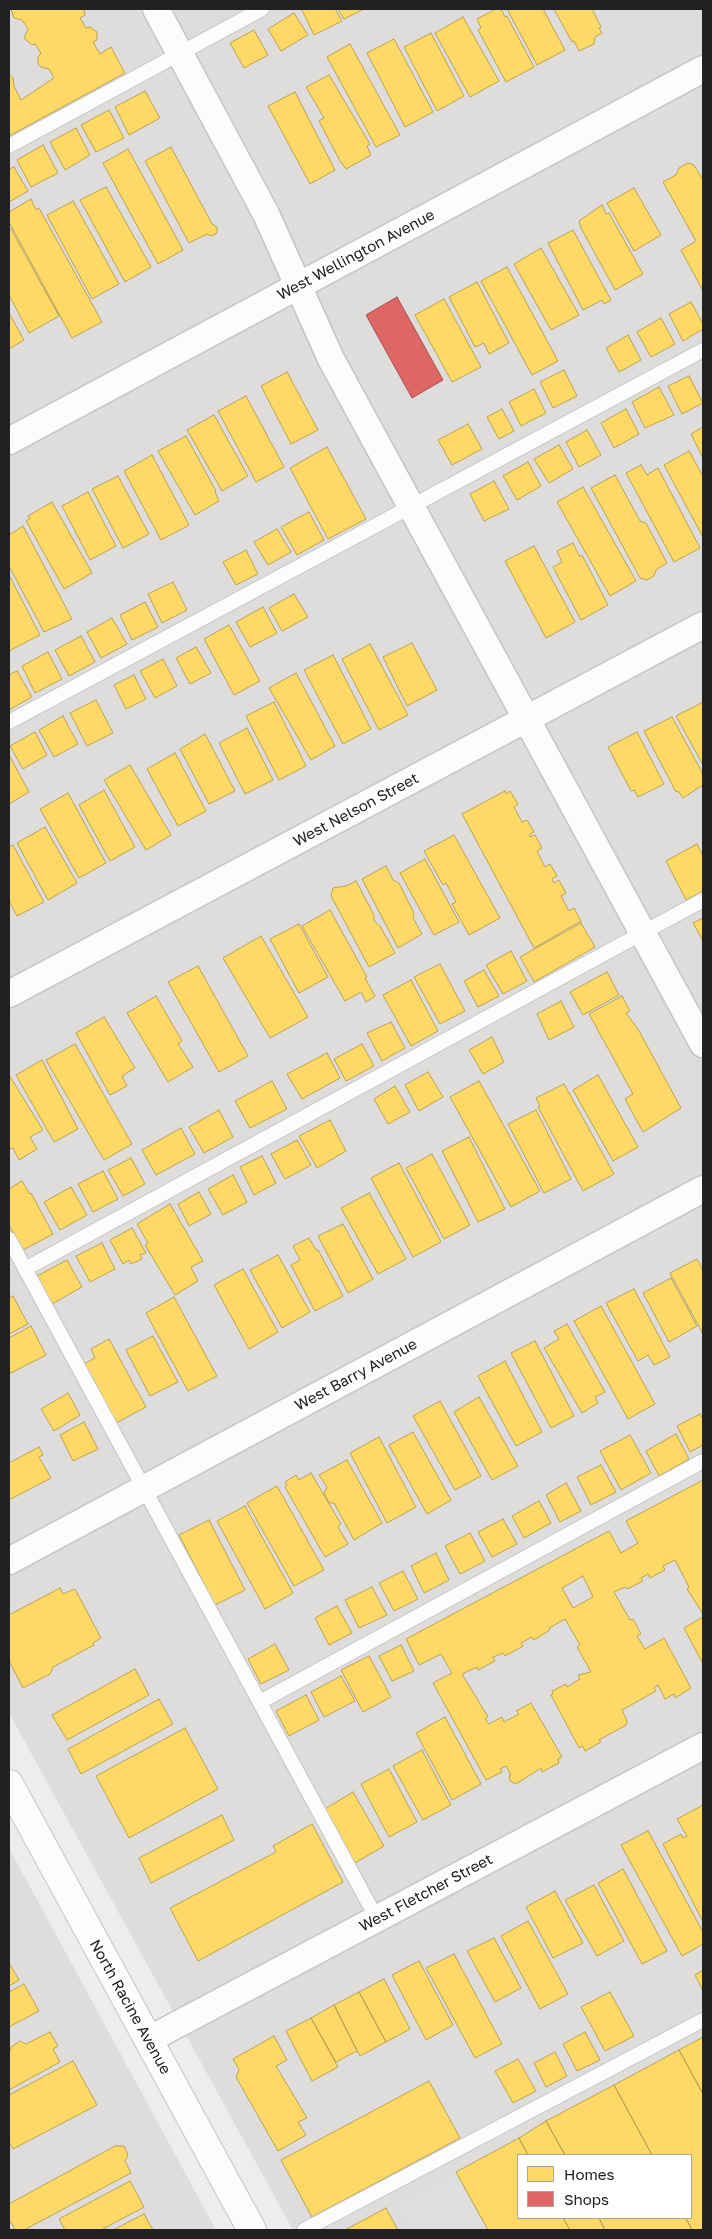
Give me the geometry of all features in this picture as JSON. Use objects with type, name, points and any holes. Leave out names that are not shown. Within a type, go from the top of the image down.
[{"type":"street","points":[[156,9],[266,214],[330,359],[703,1044]]},
{"type":"street","name":"West Wellington Avenue","points":[[9,441],[703,70]]},
{"type":"street","name":"West Nelson Street","points":[[9,994],[703,625]]},
{"type":"street","name":"West Barry Avenue","points":[[9,1561],[703,1189]]},
{"type":"street","name":"West Fletcher Street","points":[[148,2040],[703,1746]]},
{"type":"street","name":"North Racine Avenue","points":[[9,1784],[252,2230]]},
{"type":"lane","points":[[9,146],[262,9]]},
{"type":"lane","points":[[9,722],[703,350]]},
{"type":"lane","points":[[25,1269],[703,900]]},
{"type":"lane","points":[[9,1239],[377,1919]]},
{"type":"lane","points":[[260,1702],[703,1461]]},
{"type":"lane","points":[[304,2230],[703,2020]]},
{"type":"shaded area","points":[[9,9],[703,9],[703,2230],[293,2230],[9,1713]]},
{"type":"shaded area","points":[[9,1848],[216,2230],[9,2230]]},
{"type":"shaded area","points":[[456,2172],[488,2230],[408,2230],[395,2206]]},
{"type":"building: Homes","points":[[11,9],[84,9],[85,15],[80,18],[86,28],[90,27],[97,32],[97,40],[93,42],[100,54],[111,47],[125,73],[9,136],[9,74],[13,78],[14,86],[21,100],[54,78],[49,69],[38,64],[38,57],[41,53],[35,44],[32,45],[24,38],[28,29],[22,20],[14,18]]},
{"type":"building: Homes","points":[[335,9],[342,21],[314,35],[302,10]]},
{"type":"building: Homes","points":[[338,9],[364,9],[344,19]]},
{"type":"building: Homes","points":[[496,9],[501,9],[505,17],[507,16],[534,67],[506,82],[478,30],[481,28],[477,19]]},
{"type":"building: Homes","points":[[507,9],[543,9],[565,50],[537,65]]},
{"type":"building: Homes","points":[[554,9],[592,9],[602,33],[595,37],[594,44],[579,51]]},
{"type":"building: Homes","points":[[294,13],[308,35],[281,51],[268,29]]},
{"type":"building: Homes","points":[[463,17],[499,81],[470,97],[435,33]]},
{"type":"building: Homes","points":[[254,30],[268,55],[244,68],[230,43]]},
{"type":"building: Homes","points":[[431,33],[464,96],[437,111],[404,47]]},
{"type":"building: Homes","points":[[394,39],[433,112],[405,127],[367,53]]},
{"type":"building: Homes","points":[[350,44],[400,135],[376,147],[327,57]]},
{"type":"building: Homes","points":[[329,75],[370,144],[367,146],[371,155],[346,169],[319,121],[324,118],[306,87]]},
{"type":"building: Homes","points":[[145,91],[160,118],[129,135],[115,107]]},
{"type":"building: Homes","points":[[295,92],[335,170],[310,184],[268,106]]},
{"type":"building: Homes","points":[[109,110],[124,138],[96,152],[81,125]]},
{"type":"building: Homes","points":[[76,128],[90,155],[65,170],[50,142]]},
{"type":"building: Homes","points":[[43,145],[58,173],[31,187],[17,160]]},
{"type":"building: Homes","points":[[171,147],[212,224],[217,227],[217,233],[211,236],[207,234],[189,243],[145,161]]},
{"type":"building: Homes","points":[[128,149],[183,250],[158,264],[103,163]]},
{"type":"building: Homes","points":[[688,163],[694,165],[703,180],[703,291],[681,250],[696,241],[663,182],[676,175],[679,168]]},
{"type":"building: Homes","points":[[14,167],[28,191],[9,202],[9,169]]},
{"type":"building: Homes","points":[[106,187],[151,267],[125,282],[80,200]]},
{"type":"building: Homes","points":[[634,188],[661,235],[634,251],[607,203]]},
{"type":"building: Homes","points":[[31,199],[36,210],[39,208],[102,322],[72,338],[9,222],[9,212]]},
{"type":"building: Homes","points":[[73,201],[119,284],[92,299],[47,215]]},
{"type":"building: Homes","points":[[602,205],[606,214],[609,213],[643,274],[615,290],[579,221]]},
{"type":"building: Homes","points":[[11,229],[59,316],[29,333],[9,295],[9,230]]},
{"type":"building: Homes","points":[[573,230],[611,300],[604,304],[602,300],[583,310],[548,243]]},
{"type":"building: Homes","points":[[541,248],[579,315],[551,330],[514,264]]},
{"type":"building: Homes","points":[[507,267],[558,361],[532,375],[481,281]]},
{"type":"building: Homes","points":[[477,282],[509,343],[489,354],[484,343],[475,347],[449,297]]},
{"type":"building: Homes","points":[[444,299],[481,367],[452,382],[415,315]]},
{"type":"building: Homes","points":[[691,302],[703,324],[703,329],[683,341],[669,314]]},
{"type":"building: Homes","points":[[9,313],[24,340],[9,349]]},
{"type":"building: Homes","points":[[661,318],[675,344],[651,357],[637,332]]},
{"type":"building: Homes","points":[[628,335],[641,360],[619,372],[606,348]]},
{"type":"building: Homes","points":[[564,370],[577,396],[553,408],[540,382]]},
{"type":"building: Homes","points":[[287,372],[318,430],[291,444],[261,386]]},
{"type":"building: Homes","points":[[689,376],[703,403],[682,414],[668,386]]},
{"type":"building: Homes","points":[[659,387],[674,415],[645,428],[632,402]]},
{"type":"building: Homes","points":[[534,389],[546,413],[521,426],[509,402]]},
{"type":"building: Homes","points":[[246,396],[284,467],[256,482],[218,411]]},
{"type":"building: Homes","points":[[502,409],[514,431],[499,439],[487,417]]},
{"type":"building: Homes","points":[[626,409],[639,434],[614,448],[601,423]]},
{"type":"building: Homes","points":[[214,415],[248,476],[222,491],[187,430]]},
{"type":"building: Homes","points":[[468,424],[482,449],[452,465],[438,440]]},
{"type":"building: Homes","points":[[703,427],[703,458],[691,434]]},
{"type":"building: Homes","points":[[587,430],[601,455],[579,467],[566,442]]},
{"type":"building: Homes","points":[[186,436],[216,491],[219,501],[195,515],[158,451]]},
{"type":"building: Homes","points":[[559,445],[573,469],[549,483],[534,459]]},
{"type":"building: Homes","points":[[327,447],[366,519],[328,539],[290,468]]},
{"type":"building: Homes","points":[[689,451],[703,476],[703,537],[664,465]]},
{"type":"building: Homes","points":[[152,455],[189,525],[161,540],[124,471]]},
{"type":"building: Homes","points":[[528,462],[541,486],[517,500],[503,476]]},
{"type":"building: Homes","points":[[641,465],[647,475],[658,468],[700,548],[674,562],[626,473]]},
{"type":"building: Homes","points":[[615,475],[640,521],[646,523],[667,563],[656,570],[654,576],[647,580],[640,578],[591,488]]},
{"type":"building: Homes","points":[[118,476],[149,534],[123,548],[92,489]]},
{"type":"building: Homes","points":[[494,481],[509,509],[484,521],[470,494]]},
{"type":"building: Homes","points":[[583,487],[636,581],[610,596],[557,502]]},
{"type":"building: Homes","points":[[88,492],[116,546],[90,560],[62,506]]},
{"type":"building: Homes","points":[[52,502],[92,573],[64,589],[26,521],[30,519],[28,516]]},
{"type":"building: Homes","points":[[309,512],[324,540],[297,555],[281,527]]},
{"type":"building: Homes","points":[[23,526],[72,619],[44,632],[9,566],[9,535]]},
{"type":"building: Homes","points":[[277,529],[291,552],[268,565],[254,542]]},
{"type":"building: Homes","points":[[573,543],[580,557],[582,555],[608,605],[581,620],[553,567],[562,562],[557,551]]},
{"type":"building: Homes","points":[[534,546],[575,622],[546,638],[505,561]]},
{"type":"building: Homes","points":[[246,550],[258,574],[236,585],[223,562]]},
{"type":"building: Homes","points":[[9,575],[40,635],[9,651]]},
{"type":"building: Homes","points":[[173,582],[187,610],[162,623],[148,594]]},
{"type":"building: Homes","points":[[294,594],[308,617],[282,631],[269,608]]},
{"type":"building: Homes","points":[[145,602],[158,627],[132,640],[120,615]]},
{"type":"building: Homes","points":[[263,607],[277,633],[250,647],[236,622]]},
{"type":"building: Homes","points":[[112,618],[127,644],[101,658],[87,632]]},
{"type":"building: Homes","points":[[229,625],[260,681],[234,695],[204,639]]},
{"type":"building: Homes","points":[[81,636],[95,662],[69,676],[55,650]]},
{"type":"building: Homes","points":[[412,643],[437,690],[407,706],[383,657]]},
{"type":"building: Homes","points":[[370,644],[408,715],[379,730],[342,659]]},
{"type":"building: Homes","points":[[196,647],[211,673],[190,684],[176,658]]},
{"type":"building: Homes","points":[[48,652],[62,679],[35,693],[22,666]]},
{"type":"building: Homes","points":[[333,655],[371,729],[343,744],[304,670]]},
{"type":"building: Homes","points":[[163,659],[177,686],[155,698],[140,671]]},
{"type":"building: Homes","points":[[17,671],[32,697],[9,710],[9,675]]},
{"type":"building: Homes","points":[[296,673],[335,746],[311,760],[269,688]]},
{"type":"building: Homes","points":[[134,675],[146,699],[126,709],[114,685]]},
{"type":"building: Homes","points":[[96,700],[113,733],[87,746],[70,713]]},
{"type":"building: Homes","points":[[274,702],[306,766],[279,780],[246,716]]},
{"type":"building: Homes","points":[[703,702],[703,765],[676,716]]},
{"type":"building: Homes","points":[[63,716],[78,744],[54,757],[39,730]]},
{"type":"building: Homes","points":[[672,717],[703,774],[703,785],[683,798],[678,791],[676,792],[644,731]]},
{"type":"building: Homes","points":[[247,728],[273,780],[245,794],[219,743]]},
{"type":"building: Homes","points":[[35,732],[47,755],[23,769],[10,746]]},
{"type":"building: Homes","points":[[637,732],[664,784],[638,797],[634,790],[631,791],[608,747]]},
{"type":"building: Homes","points":[[205,734],[235,791],[209,804],[180,749]]},
{"type":"building: Homes","points":[[175,753],[206,811],[178,826],[147,769]]},
{"type":"building: Homes","points":[[9,755],[29,792],[9,804]]},
{"type":"building: Homes","points":[[130,765],[171,835],[146,850],[104,780]]},
{"type":"building: Homes","points":[[104,790],[135,847],[110,861],[79,805]]},
{"type":"building: Homes","points":[[505,791],[506,794],[510,791],[518,804],[514,807],[522,822],[527,820],[534,832],[529,835],[530,837],[535,835],[542,848],[537,851],[545,867],[550,864],[557,876],[552,879],[554,883],[559,880],[566,893],[561,896],[569,911],[574,908],[581,921],[534,948],[462,814]]},
{"type":"building: Homes","points":[[68,793],[106,863],[79,878],[40,809]]},
{"type":"building: Homes","points":[[45,827],[77,883],[48,900],[17,843]]},
{"type":"building: Homes","points":[[454,835],[500,918],[469,935],[452,904],[456,902],[446,883],[443,885],[424,851]]},
{"type":"building: Homes","points":[[697,844],[703,856],[703,891],[686,900],[666,861]]},
{"type":"building: Homes","points":[[13,845],[44,902],[17,916],[9,901],[9,847]]},
{"type":"building: Homes","points":[[425,859],[459,922],[434,935],[400,873]]},
{"type":"building: Homes","points":[[386,866],[393,880],[399,883],[414,913],[413,918],[422,934],[398,948],[362,879]]},
{"type":"building: Homes","points":[[356,881],[374,915],[374,921],[380,926],[395,953],[369,967],[331,896],[333,888],[346,886]]},
{"type":"building: Homes","points":[[330,910],[367,977],[365,978],[375,996],[366,1002],[361,992],[345,1001],[302,926]]},
{"type":"building: Homes","points":[[703,918],[703,941],[693,923]]},
{"type":"building: Homes","points":[[581,923],[595,947],[534,982],[520,957]]},
{"type":"building: Homes","points":[[299,924],[328,977],[299,993],[270,939]]},
{"type":"building: Homes","points":[[261,936],[308,1017],[270,1038],[223,958]]},
{"type":"building: Homes","points":[[511,951],[527,981],[503,994],[486,965]]},
{"type":"building: Homes","points":[[440,964],[465,1011],[440,1024],[414,977]]},
{"type":"building: Homes","points":[[198,966],[248,1056],[219,1072],[168,982]]},
{"type":"building: Homes","points":[[484,970],[499,996],[478,1007],[464,981]]},
{"type":"building: Homes","points":[[607,972],[619,995],[583,1015],[570,992]]},
{"type":"building: Homes","points":[[411,980],[438,1031],[411,1046],[383,995]]},
{"type":"building: Homes","points":[[156,996],[182,1041],[178,1044],[193,1067],[168,1082],[127,1013]]},
{"type":"building: Homes","points":[[622,996],[630,1011],[626,1013],[638,1029],[681,1108],[643,1132],[625,1099],[633,1094],[589,1014]]},
{"type":"building: Homes","points":[[561,1001],[574,1027],[549,1040],[537,1014]]},
{"type":"building: Homes","points":[[104,1017],[135,1068],[122,1076],[127,1086],[110,1095],[76,1033]]},
{"type":"building: Homes","points":[[391,1022],[405,1048],[382,1061],[367,1033]]},
{"type":"building: Homes","points":[[492,1037],[504,1062],[483,1074],[469,1050]]},
{"type":"building: Homes","points":[[75,1044],[132,1144],[104,1160],[46,1060]]},
{"type":"building: Homes","points":[[362,1044],[374,1066],[346,1081],[334,1059]]},
{"type":"building: Homes","points":[[327,1053],[340,1078],[302,1099],[287,1074]]},
{"type":"building: Homes","points":[[42,1060],[78,1129],[54,1142],[16,1075]]},
{"type":"building: Homes","points":[[428,1072],[443,1097],[419,1111],[405,1085]]},
{"type":"building: Homes","points":[[9,1075],[43,1130],[30,1137],[37,1149],[19,1160],[13,1148],[11,1149],[9,1146]]},
{"type":"building: Homes","points":[[598,1075],[638,1147],[613,1161],[573,1090]]},
{"type":"building: Homes","points":[[272,1081],[287,1109],[250,1128],[235,1101]]},
{"type":"building: Homes","points":[[479,1081],[540,1191],[511,1207],[450,1097]]},
{"type":"building: Homes","points":[[564,1084],[614,1174],[583,1191],[538,1107],[540,1106],[536,1098]]},
{"type":"building: Homes","points":[[395,1086],[410,1112],[388,1124],[374,1099]]},
{"type":"building: Homes","points":[[219,1110],[233,1137],[204,1153],[189,1127]]},
{"type":"building: Homes","points":[[536,1110],[571,1179],[544,1193],[508,1124]]},
{"type":"building: Homes","points":[[330,1120],[346,1151],[317,1168],[299,1136]]},
{"type":"building: Homes","points":[[181,1128],[195,1154],[156,1175],[142,1150]]},
{"type":"building: Homes","points":[[469,1137],[505,1209],[478,1222],[442,1151]]},
{"type":"building: Homes","points":[[297,1140],[311,1165],[285,1179],[271,1154]]},
{"type":"building: Homes","points":[[432,1154],[470,1225],[444,1239],[406,1168]]},
{"type":"building: Homes","points":[[262,1156],[276,1183],[254,1195],[240,1167]]},
{"type":"building: Homes","points":[[131,1158],[145,1184],[123,1196],[108,1170]]},
{"type":"building: Homes","points":[[399,1163],[441,1242],[413,1257],[371,1178]]},
{"type":"building: Homes","points":[[103,1171],[118,1199],[93,1212],[78,1184]]},
{"type":"building: Homes","points":[[233,1175],[247,1202],[223,1215],[208,1189]]},
{"type":"building: Homes","points":[[22,1181],[31,1193],[53,1234],[23,1250],[9,1225],[9,1189]]},
{"type":"building: Homes","points":[[71,1187],[87,1215],[60,1230],[44,1202]]},
{"type":"building: Homes","points":[[199,1192],[211,1214],[189,1226],[178,1204]]},
{"type":"building: Homes","points":[[369,1193],[406,1259],[378,1274],[341,1208]]},
{"type":"building: Homes","points":[[170,1204],[203,1261],[191,1267],[198,1281],[175,1295],[145,1245],[148,1243],[137,1224]]},
{"type":"building: Homes","points":[[343,1224],[373,1279],[348,1293],[318,1236]]},
{"type":"building: Homes","points":[[132,1228],[146,1253],[140,1255],[142,1259],[131,1264],[129,1260],[123,1264],[110,1240]]},
{"type":"building: Homes","points":[[309,1238],[316,1250],[318,1250],[343,1296],[315,1311],[291,1265],[300,1260],[293,1246]]},
{"type":"building: Homes","points":[[102,1243],[115,1269],[90,1282],[76,1256]]},
{"type":"building: Homes","points":[[278,1255],[310,1312],[282,1328],[250,1270]]},
{"type":"building: Homes","points":[[697,1259],[703,1270],[703,1334],[670,1273]]},
{"type":"building: Homes","points":[[67,1260],[82,1287],[52,1304],[37,1276]]},
{"type":"building: Homes","points":[[243,1269],[278,1332],[249,1349],[214,1285]]},
{"type":"building: Homes","points":[[671,1278],[697,1326],[669,1342],[643,1293]]},
{"type":"building: Homes","points":[[634,1289],[670,1357],[654,1365],[648,1355],[638,1361],[606,1303]]},
{"type":"building: Homes","points":[[13,1296],[28,1324],[9,1334],[9,1298]]},
{"type":"building: Homes","points":[[174,1297],[217,1376],[188,1391],[146,1313]]},
{"type":"building: Homes","points":[[601,1306],[655,1404],[628,1419],[574,1321]]},
{"type":"building: Homes","points":[[567,1324],[605,1392],[595,1397],[598,1403],[582,1413],[544,1348],[559,1339],[554,1331]]},
{"type":"building: Homes","points":[[31,1326],[46,1355],[9,1374],[9,1338]]},
{"type":"building: Homes","points":[[153,1336],[178,1382],[150,1396],[126,1350]]},
{"type":"building: Homes","points":[[109,1339],[146,1407],[116,1423],[84,1364],[95,1358],[91,1349]]},
{"type":"building: Homes","points":[[535,1341],[574,1416],[551,1428],[511,1353]]},
{"type":"building: Homes","points":[[505,1361],[542,1432],[516,1446],[478,1376]]},
{"type":"building: Homes","points":[[68,1393],[80,1415],[54,1431],[41,1409]]},
{"type":"building: Homes","points":[[479,1397],[518,1466],[492,1480],[454,1412]]},
{"type":"building: Homes","points":[[440,1401],[481,1476],[455,1490],[413,1416]]},
{"type":"building: Homes","points":[[700,1414],[703,1419],[703,1445],[690,1452],[677,1426]]},
{"type":"building: Homes","points":[[84,1422],[98,1449],[73,1461],[60,1435]]},
{"type":"building: Homes","points":[[413,1432],[451,1500],[427,1514],[389,1445]]},
{"type":"building: Homes","points":[[676,1434],[689,1459],[659,1476],[646,1451]]},
{"type":"building: Homes","points":[[630,1435],[651,1473],[621,1490],[600,1451]]},
{"type":"building: Homes","points":[[379,1437],[416,1507],[387,1523],[350,1453]]},
{"type":"building: Homes","points":[[39,1447],[43,1455],[39,1457],[51,1478],[9,1500],[9,1463]]},
{"type":"building: Homes","points":[[347,1460],[382,1523],[354,1540],[334,1503],[329,1503],[324,1493],[327,1487],[319,1475]]},
{"type":"building: Homes","points":[[601,1465],[616,1492],[591,1505],[577,1477]]},
{"type":"building: Homes","points":[[311,1473],[341,1524],[338,1527],[348,1544],[325,1557],[285,1487],[287,1485],[285,1482],[296,1475],[299,1480]]},
{"type":"building: Homes","points":[[703,1480],[703,1614],[687,1589],[689,1587],[675,1560],[663,1566],[665,1570],[650,1578],[648,1574],[641,1578],[643,1581],[627,1589],[625,1587],[614,1592],[630,1620],[633,1619],[641,1634],[637,1636],[645,1649],[664,1638],[691,1688],[675,1698],[674,1694],[665,1699],[658,1685],[654,1688],[656,1691],[622,1710],[627,1721],[626,1725],[599,1740],[601,1742],[585,1751],[583,1746],[579,1748],[551,1695],[553,1694],[552,1691],[566,1684],[567,1687],[580,1679],[578,1675],[591,1672],[577,1647],[580,1645],[565,1619],[549,1628],[550,1630],[534,1640],[532,1637],[521,1643],[523,1646],[505,1656],[503,1653],[493,1657],[495,1661],[478,1670],[477,1667],[462,1674],[488,1717],[485,1719],[489,1724],[502,1717],[504,1722],[519,1714],[516,1711],[531,1703],[562,1757],[558,1759],[559,1763],[542,1772],[541,1768],[516,1784],[510,1781],[509,1776],[511,1775],[506,1766],[500,1769],[502,1772],[486,1780],[433,1683],[452,1673],[441,1654],[419,1665],[406,1639],[609,1531],[621,1553],[638,1543],[626,1521]],"holes":[[[583,1576],[593,1597],[573,1608],[562,1588]]]},
{"type":"building: Homes","points":[[566,1483],[581,1511],[560,1522],[546,1495]]},
{"type":"building: Homes","points":[[277,1486],[324,1570],[294,1586],[247,1503]]},
{"type":"building: Homes","points":[[539,1501],[551,1523],[524,1538],[512,1516]]},
{"type":"building: Homes","points":[[245,1506],[293,1593],[265,1609],[217,1521]]},
{"type":"building: Homes","points":[[503,1519],[517,1544],[492,1557],[478,1532]]},
{"type":"building: Homes","points":[[209,1520],[245,1590],[215,1605],[179,1535]]},
{"type":"building: Homes","points":[[470,1533],[485,1561],[460,1574],[445,1546]]},
{"type":"building: Homes","points":[[436,1553],[449,1580],[424,1593],[411,1566]]},
{"type":"building: Homes","points":[[403,1571],[418,1599],[394,1611],[379,1583]]},
{"type":"building: Homes","points":[[372,1587],[387,1615],[359,1628],[345,1600]]},
{"type":"building: Homes","points":[[60,1588],[63,1594],[75,1589],[101,1638],[93,1643],[94,1645],[53,1667],[50,1674],[23,1688],[9,1661],[9,1615]]},
{"type":"building: Homes","points":[[337,1606],[352,1633],[329,1645],[315,1618]]},
{"type":"building: Homes","points":[[703,1617],[703,1664],[684,1628]]},
{"type":"building: Homes","points":[[275,1644],[289,1670],[261,1684],[248,1659]]},
{"type":"building: Homes","points":[[401,1645],[414,1671],[392,1681],[379,1656]]},
{"type":"building: Homes","points":[[369,1656],[391,1697],[363,1712],[341,1670]]},
{"type":"building: Homes","points":[[135,1669],[149,1695],[67,1740],[52,1715]]},
{"type":"building: Homes","points":[[341,1676],[355,1701],[324,1717],[311,1692]]},
{"type":"building: Homes","points":[[306,1695],[319,1720],[289,1736],[276,1711]]},
{"type":"building: Homes","points":[[159,1699],[173,1724],[81,1774],[68,1749]]},
{"type":"building: Homes","points":[[445,1717],[481,1784],[452,1800],[416,1733]]},
{"type":"building: Homes","points":[[185,1728],[218,1789],[129,1838],[96,1776]]},
{"type":"building: Homes","points":[[422,1750],[451,1805],[423,1820],[393,1766]]},
{"type":"building: Homes","points":[[389,1769],[417,1822],[389,1837],[361,1784]]},
{"type":"building: Homes","points":[[353,1792],[384,1846],[355,1863],[325,1809]]},
{"type":"building: Homes","points":[[703,1805],[703,1922],[663,1844],[681,1834],[683,1838],[687,1836],[677,1819]]},
{"type":"building: Homes","points":[[222,1815],[234,1840],[151,1883],[139,1858]]},
{"type":"building: Homes","points":[[312,1824],[343,1882],[198,1961],[170,1908],[276,1852],[273,1846]]},
{"type":"building: Homes","points":[[648,1831],[703,1932],[703,1944],[682,1956],[621,1845]]},
{"type":"building: Homes","points":[[623,1869],[667,1951],[642,1964],[598,1883]]},
{"type":"building: Homes","points":[[594,1885],[624,1941],[597,1956],[565,1900]]},
{"type":"building: Homes","points":[[555,1891],[583,1943],[553,1958],[526,1907]]},
{"type":"building: Homes","points":[[528,1921],[568,1994],[540,2009],[501,1936]]},
{"type":"building: Homes","points":[[494,1938],[521,1988],[495,2002],[467,1951]]},
{"type":"building: Homes","points":[[454,1954],[502,2044],[475,2058],[426,1968]]},
{"type":"building: Homes","points":[[419,1961],[453,2025],[426,2040],[392,1975]]},
{"type":"building: Homes","points":[[9,1963],[19,1980],[9,1986]]},
{"type":"building: Homes","points":[[703,1970],[703,1991],[695,1975]]},
{"type":"building: Homes","points":[[384,1979],[410,2029],[386,2042],[359,1992]]},
{"type":"building: Homes","points":[[24,1984],[39,2011],[9,2027],[9,1992]]},
{"type":"building: Homes","points":[[359,1992],[386,2042],[360,2056],[334,2005]]},
{"type":"building: Homes","points":[[610,1992],[634,2036],[605,2051],[581,2007]]},
{"type":"building: Homes","points":[[334,2005],[357,2051],[336,2062],[311,2018]]},
{"type":"building: Homes","points":[[311,2018],[338,2067],[312,2081],[286,2031]]},
{"type":"building: Homes","points":[[50,2032],[58,2046],[53,2049],[60,2062],[9,2090],[9,2053],[11,2047],[20,2041],[26,2044]]},
{"type":"building: Homes","points":[[585,2032],[600,2060],[577,2071],[563,2044]]},
{"type":"building: Homes","points":[[274,2036],[287,2060],[276,2066],[307,2118],[298,2122],[306,2135],[278,2151],[236,2077],[239,2070],[233,2059]]},
{"type":"building: Homes","points":[[703,2037],[703,2094],[679,2050]]},
{"type":"building: Homes","points":[[679,2050],[703,2094],[703,2230],[692,2230],[686,2219],[692,2219],[692,2154],[651,2154],[614,2085]]},
{"type":"building: Homes","points":[[555,2052],[567,2076],[546,2087],[534,2063]]},
{"type":"building: Homes","points":[[518,2059],[536,2091],[513,2103],[495,2071]]},
{"type":"building: Homes","points":[[73,2061],[97,2105],[13,2149],[9,2142],[9,2095]]},
{"type":"building: Homes","points":[[429,2081],[460,2138],[312,2217],[281,2160]]},
{"type":"building: Homes","points":[[614,2085],[651,2154],[564,2154],[546,2121]]},
{"type":"building: Homes","points":[[546,2121],[564,2154],[527,2154],[519,2138]]},
{"type":"building: Homes","points":[[519,2138],[527,2154],[517,2154],[517,2219],[564,2219],[570,2230],[488,2230],[456,2172]]},
{"type":"building: Homes","points":[[115,2146],[124,2146],[128,2155],[125,2161],[131,2173],[24,2230],[15,2230],[11,2222],[9,2222],[9,2204]]},
{"type":"building: Homes","points":[[130,2181],[144,2207],[101,2230],[65,2230],[59,2219]]},
{"type":"building: Homes","points":[[386,2208],[398,2230],[345,2230]]},
{"type":"building: Homes","points":[[144,2214],[153,2230],[113,2230]]},
{"type":"building: Homes","points":[[564,2219],[600,2219],[605,2230],[570,2230]]},
{"type":"building: Homes","points":[[600,2219],[686,2219],[692,2230],[605,2230]]},
{"type":"building: Shops","points":[[397,297],[443,380],[412,398],[366,315]]}]
